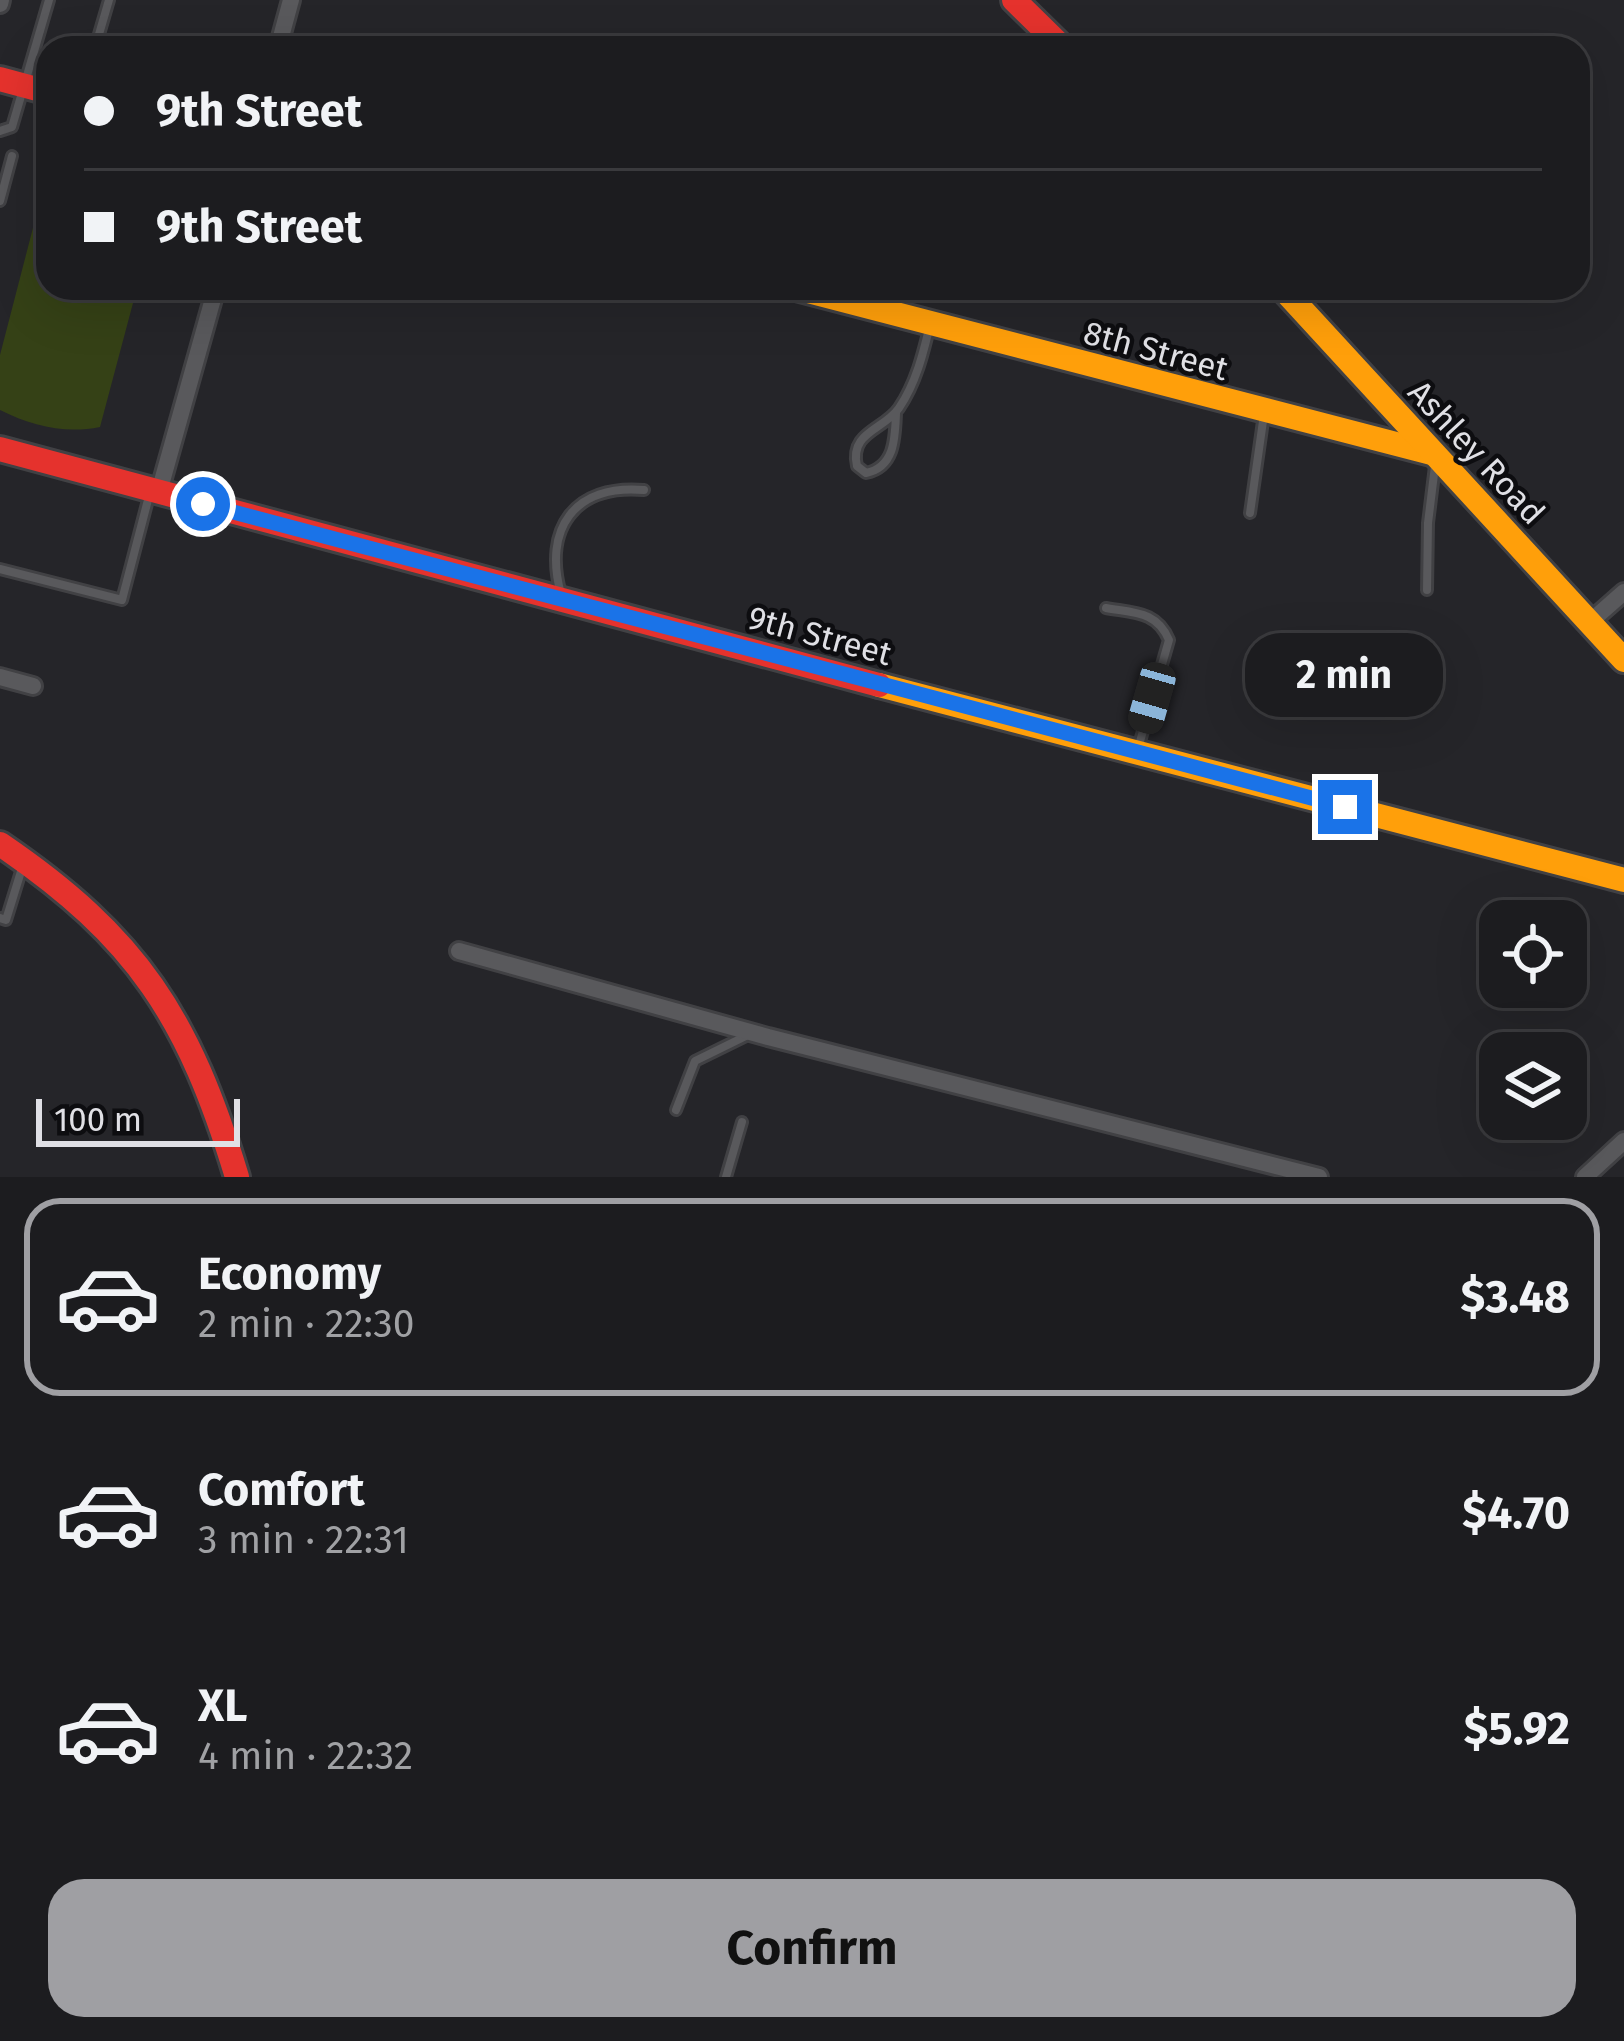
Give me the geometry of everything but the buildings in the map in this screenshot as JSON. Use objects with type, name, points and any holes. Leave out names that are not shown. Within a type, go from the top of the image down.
[{"type":"street","points":[[281,36],[291,0]]},
{"type":"street","points":[[1029,4],[1054,36]]},
{"type":"street","points":[[154,491],[212,300]]},
{"type":"street","name":"8th Street","points":[[845,300],[1434,456]]},
{"type":"street","name":"Ashley Road","points":[[1293,300],[1624,660]]},
{"type":"street","name":"9th Street","points":[[0,448],[1624,880]]},
{"type":"street","points":[[1590,622],[1624,592]]},
{"type":"street","points":[[0,677],[33,686]]},
{"type":"street","points":[[0,844],[56,884],[128,951],[179,1029],[208,1085],[237,1177]]},
{"type":"street","points":[[459,951],[753,1032],[1319,1177]]},
{"type":"street","points":[[1585,1177],[1624,1141]]},
{"type":"lane","points":[[38,36],[49,0]]},
{"type":"lane","points":[[98,36],[109,0]]},
{"type":"lane","points":[[0,131],[12,127],[36,44]]},
{"type":"lane","points":[[0,201],[12,157]]},
{"type":"lane","points":[[896,413],[859,440],[856,466],[876,471],[895,448],[896,413],[921,365],[930,324]]},
{"type":"lane","points":[[1250,513],[1264,412]]},
{"type":"lane","points":[[1427,590],[1434,456]]},
{"type":"lane","points":[[562,601],[552,563],[565,523],[580,506],[616,488],[644,490]]},
{"type":"lane","points":[[0,569],[122,599],[154,491]]},
{"type":"lane","points":[[1106,608],[1148,615],[1162,624],[1168,640],[1137,752]]},
{"type":"lane","points":[[0,918],[6,920],[24,861]]},
{"type":"lane","points":[[676,1110],[694,1061],[753,1032]]},
{"type":"lane","points":[[726,1177],[742,1122]]},
{"type":"green space","points":[[36,216],[36,300],[134,300],[100,427],[49,427],[0,410],[0,355]]},
{"type":"traffic: slow","points":[[842,300],[1431,453]]},
{"type":"traffic: slow","points":[[1293,300],[1624,660]]},
{"type":"traffic: slow","points":[[879,685],[1624,880]]},
{"type":"traffic: jam","points":[[1014,0],[1051,36]]},
{"type":"traffic: jam","points":[[0,79],[36,89]]},
{"type":"traffic: jam","points":[[0,449],[879,685]]},
{"type":"traffic: jam","points":[[0,844],[88,913],[152,986],[199,1071],[237,1177]]},
{"type":"route","points":[[203,504],[1345,807]]}]
